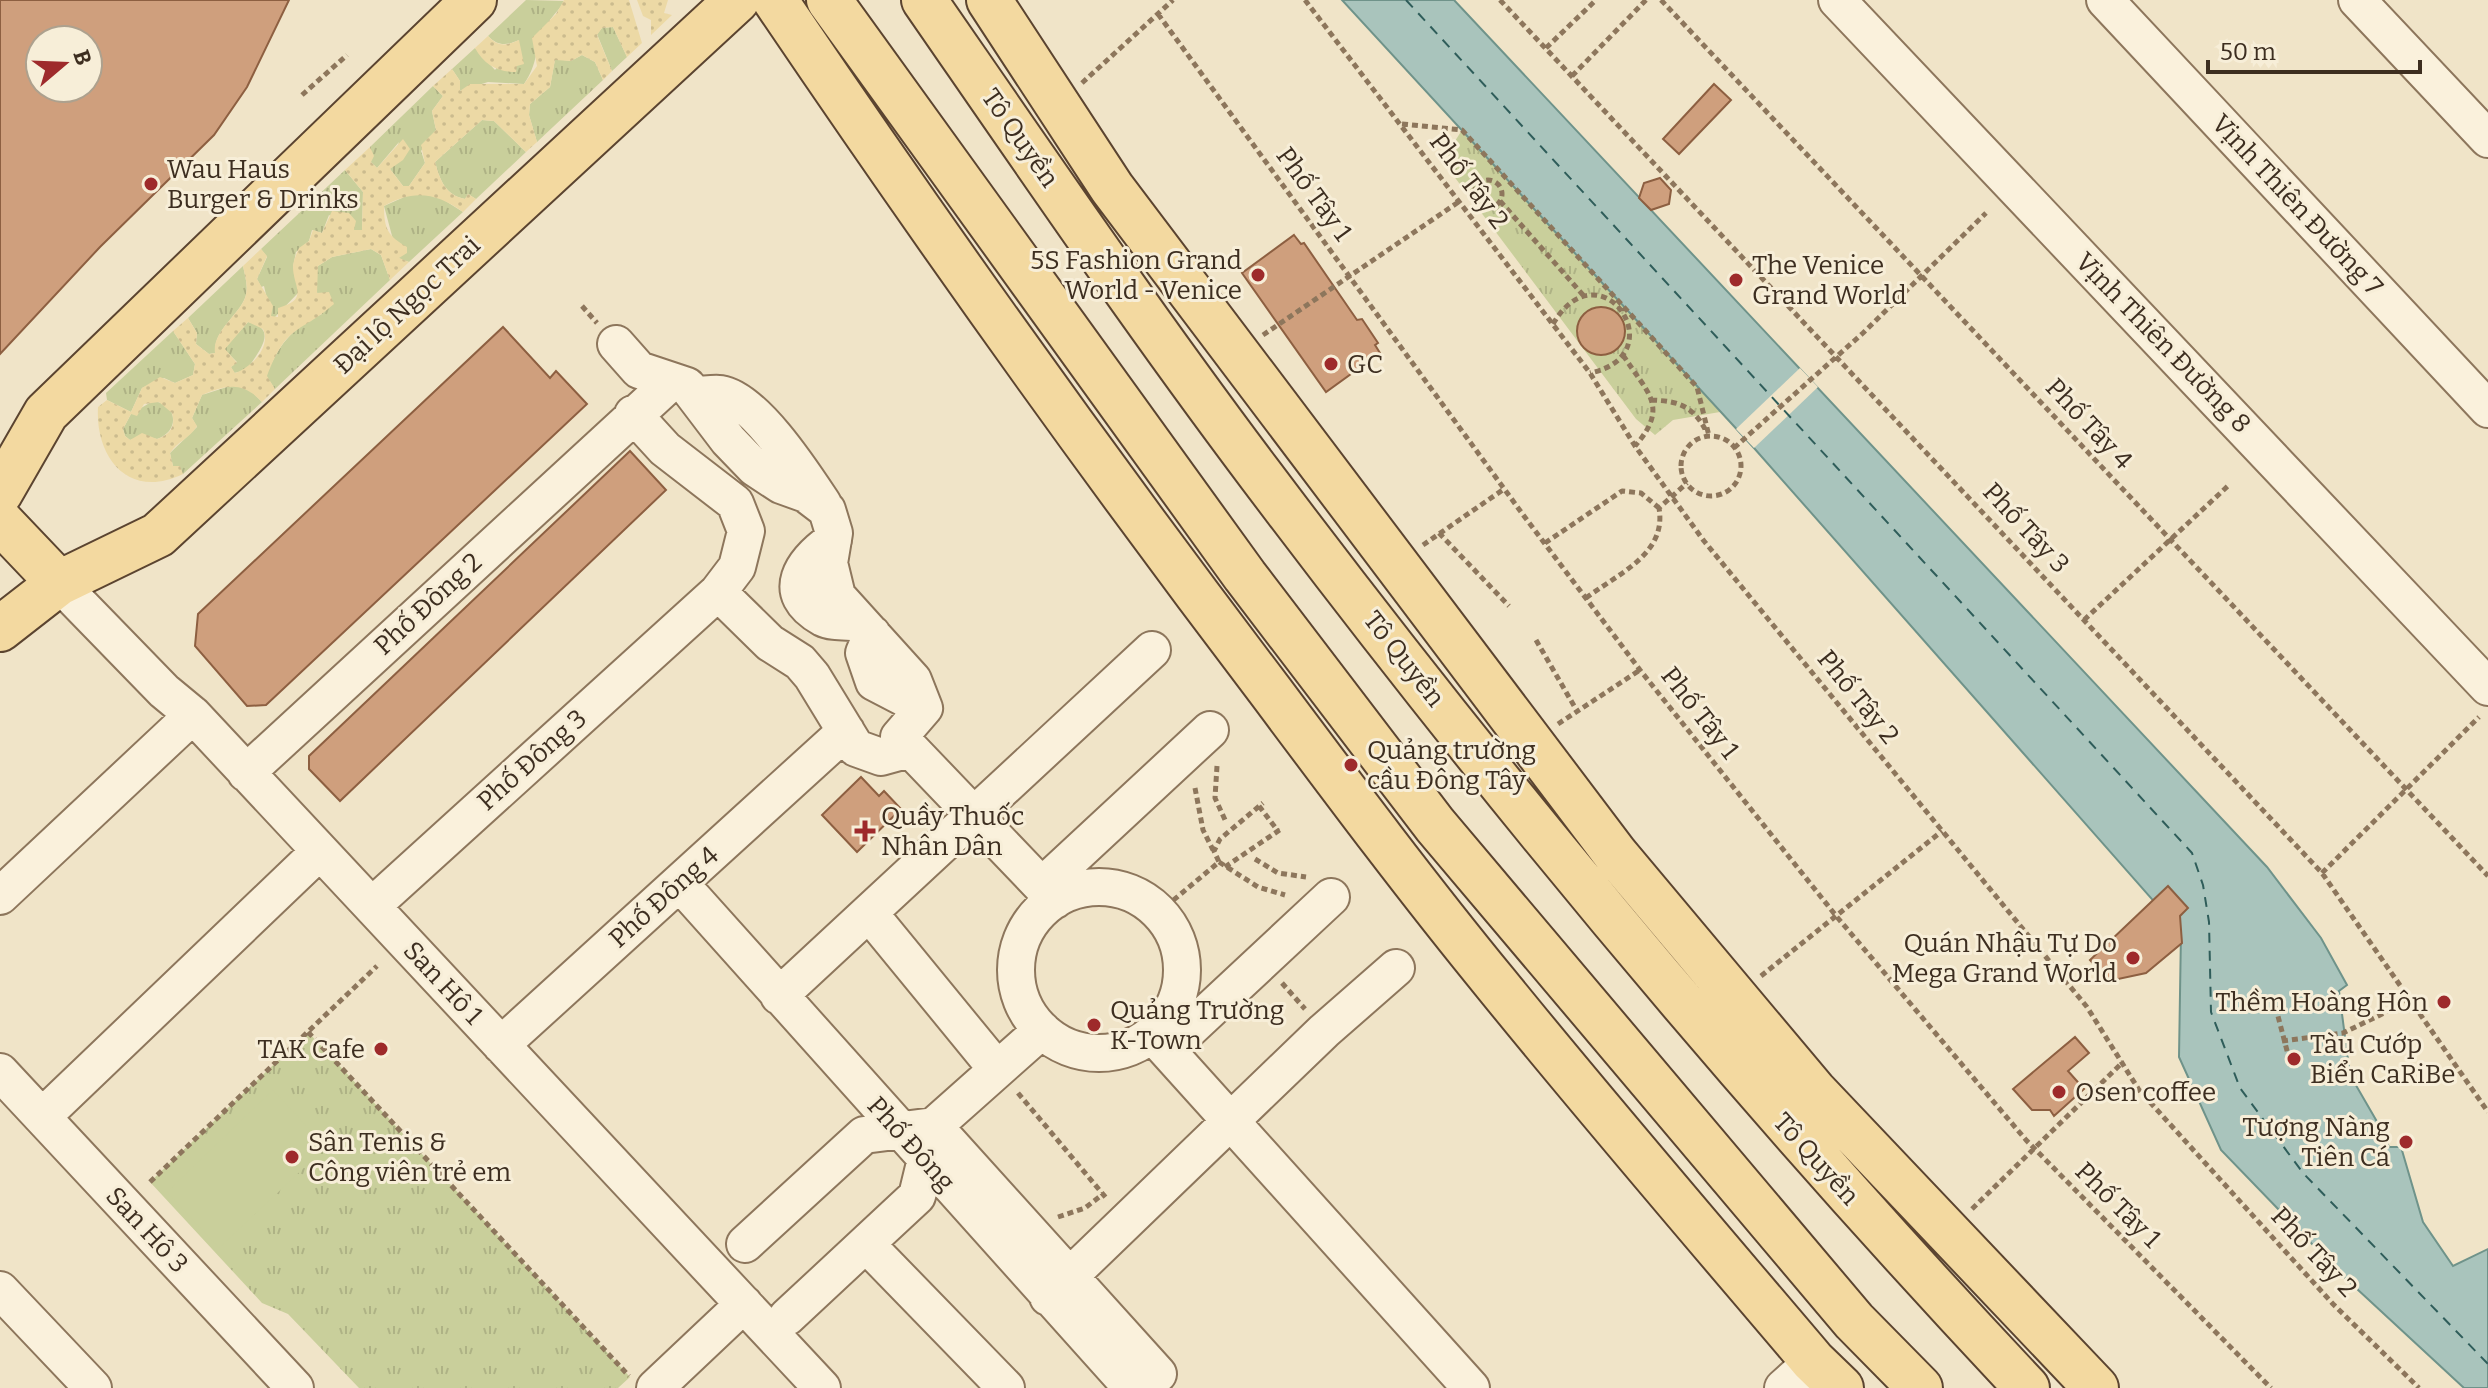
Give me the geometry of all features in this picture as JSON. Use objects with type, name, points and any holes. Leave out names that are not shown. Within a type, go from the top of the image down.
[{"type":"main road","points":[[0,493],[46,413],[474,0]]},
{"type":"main road","name":"Đại lộ Ngọc Trai","points":[[0,629],[59,583],[158,535],[737,0]]},
{"type":"main road","points":[[775,0],[908,196],[1179,571],[1384,842],[1812,1379],[1854,1321]]},
{"type":"main road","points":[[829,0],[1245,576],[1435,825],[1854,1321],[1920,1388]]},
{"type":"main road","name":"Tô Quyền","points":[[924,0],[1258,472],[1534,826],[1695,1018],[1898,1250],[2027,1388]]},
{"type":"main road","points":[[989,0],[1112,188],[1616,855],[1814,1091],[2096,1388]]},
{"type":"main road","points":[[0,521],[59,583]]},
{"type":"main road","points":[[1695,1018],[1733,993]]},
{"type":"main road","points":[[1898,1250],[1940,1227]]},
{"type":"street","name":"Vịnh Thiên Đường 8","points":[[1837,0],[2481,663]]},
{"type":"street","name":"Vịnh Thiên Đường 7","points":[[2105,0],[2488,409]]},
{"type":"street","points":[[2357,0],[2488,139]]},
{"type":"street","points":[[616,344],[639,370],[683,388],[723,394],[747,410],[778,441],[830,525],[829,563],[837,596],[913,680],[924,708],[899,737],[910,749],[1049,893],[1098,887],[1126,891],[1158,913],[1170,926],[1181,952],[1182,980],[1159,1042]]},
{"type":"street","points":[[683,388],[751,464],[781,485],[806,494],[830,525]]},
{"type":"street","name":"Phố Đông 2","points":[[246,773],[621,424],[683,388]]},
{"type":"street","name":"Phố Đông 3","points":[[372,906],[706,603],[737,567],[746,531],[735,503],[665,449],[621,424]]},
{"type":"street","points":[[751,464],[769,452],[778,441]]},
{"type":"street","name":"San Hô 1","points":[[59,583],[164,691],[193,715],[822,1388]]},
{"type":"street","points":[[706,603],[800,662],[812,676],[836,740],[881,757],[910,749]]},
{"type":"street","points":[[779,996],[1152,650]]},
{"type":"street","points":[[0,896],[193,715]]},
{"type":"street","points":[[1203,736],[1049,893],[1029,925],[1018,950],[1016,977],[1023,1004],[1042,1030],[1059,1043],[1084,1053],[1111,1053],[1159,1042],[1263,961],[1331,898]]},
{"type":"street","name":"Phố Đông 4","points":[[501,1045],[836,740]]},
{"type":"street","points":[[42,1117],[320,851]]},
{"type":"street","name":"Phố Đông","points":[[693,898],[899,1131]]},
{"type":"street","points":[[869,913],[996,1068]]},
{"type":"street","points":[[1060,1286],[1233,1126],[1324,1031],[1396,968]]},
{"type":"street","points":[[787,1317],[917,1196],[930,1143],[996,1068],[1042,1030]]},
{"type":"street","points":[[1159,1042],[1471,1388]]},
{"type":"street","name":"San Hô 3","points":[[0,1072],[295,1388]]},
{"type":"street","points":[[745,1244],[864,1135],[899,1131],[930,1143],[1024,1225],[1060,1286],[1145,1381]]},
{"type":"street","name":"Phố Đông","points":[[930,1143],[1060,1286]]},
{"type":"street","points":[[866,1244],[1006,1388]]},
{"type":"street","points":[[0,1290],[93,1388]]},
{"type":"street","points":[[642,1382],[744,1304]]},
{"type":"path","points":[[1058,105],[1173,0]]},
{"type":"path","name":"Phố Tây 2","points":[[1305,0],[1590,373],[1635,446],[1714,554],[2087,1007],[2139,1090],[2282,1248],[2417,1388]]},
{"type":"path","name":"Phố Tây 3","points":[[1500,0],[2322,873],[2488,1112]]},
{"type":"path","points":[[1546,48],[1596,0]]},
{"type":"path","points":[[1572,76],[1646,0]]},
{"type":"path","name":"Phố Tây 4","points":[[1661,0],[2488,876]]},
{"type":"path","name":"Phố Tây 1","points":[[1158,14],[1504,489],[1640,670],[1837,917],[2034,1149],[2271,1388]]},
{"type":"path","points":[[302,95],[347,55]]},
{"type":"path","points":[[1401,124],[1462,130],[1697,387],[1709,436]]},
{"type":"path","points":[[1500,201],[1489,208],[1477,203],[1474,195],[1476,186],[1488,181],[1500,187],[1500,201],[1583,295]]},
{"type":"path","points":[[1236,353],[1460,201]]},
{"type":"path","points":[[1468,212],[1477,203]]},
{"type":"path","points":[[1734,448],[1837,356],[1986,213]]},
{"type":"path","points":[[1553,324],[1562,309],[1583,295],[1607,298],[1625,314],[1630,338],[1623,355],[1610,368],[1590,373]]},
{"type":"path","points":[[1623,355],[1651,400],[1654,415],[1651,427],[1635,446]]},
{"type":"path","points":[[1651,400],[1672,400],[1696,412],[1709,436]]},
{"type":"path","points":[[1709,436],[1724,439],[1734,448],[1740,472],[1730,488],[1712,496],[1693,490],[1682,474],[1683,455],[1695,440],[1709,436]]},
{"type":"path","points":[[1659,508],[1687,483]]},
{"type":"path","points":[[2084,620],[2230,484]]},
{"type":"path","points":[[1394,564],[1504,489]]},
{"type":"path","points":[[1545,543],[1622,491],[1641,493],[1659,508],[1662,526],[1652,549],[1586,598]]},
{"type":"path","points":[[1439,533],[1509,606]]},
{"type":"path","points":[[1536,640],[1577,711]]},
{"type":"path","points":[[1530,742],[1640,670]]},
{"type":"path","points":[[2322,873],[2488,708]]},
{"type":"path","points":[[1203,736],[1194,796],[1203,830],[1219,862],[1281,895],[1331,898]]},
{"type":"path","points":[[1215,776],[1215,798],[1226,822]]},
{"type":"path","points":[[1214,851],[1220,839],[1261,804],[1279,830],[1225,867]]},
{"type":"path","points":[[1733,993],[1837,917],[1942,831]]},
{"type":"path","points":[[1255,859],[1278,873],[1295,877]]},
{"type":"path","points":[[1158,913],[1219,862]]},
{"type":"path","points":[[1263,961],[1324,1031]]},
{"type":"path","points":[[150,1182],[377,966]]},
{"type":"path","points":[[2273,997],[2291,1066]]},
{"type":"path","points":[[2282,1041],[2343,1033],[2411,1000]]},
{"type":"path","points":[[308,1032],[642,1382]]},
{"type":"path","points":[[1940,1227],[2034,1149],[2123,1062]]},
{"type":"path","points":[[996,1068],[1129,1223]]},
{"type":"path","points":[[1024,1225],[1075,1213],[1103,1194]]},
{"type":"green space","points":[[526,0],[565,1],[545,28],[524,84],[488,82],[459,91],[460,81],[452,69],[475,48],[495,70],[519,40],[502,44],[488,36]]},
{"type":"green space","points":[[613,27],[627,57],[612,71],[597,34],[602,28]]},
{"type":"green space","points":[[582,55],[595,62],[603,80],[537,142],[529,115],[530,104],[550,87],[555,59],[571,61]]},
{"type":"green space","points":[[433,86],[443,96],[432,111],[436,130],[421,151],[425,163],[409,186],[403,186],[390,169],[399,142],[377,168],[371,162],[370,147]]},
{"type":"green space","points":[[482,120],[494,121],[526,152],[476,199],[468,194],[465,199],[448,190],[441,181],[435,162]]},
{"type":"green space","points":[[1462,130],[1720,412],[1673,420],[1655,435],[1636,419],[1450,171],[1448,152]]},
{"type":"green space","points":[[345,170],[363,192],[362,230],[354,230],[329,215],[322,233],[312,230],[309,241],[296,252],[293,267],[299,281],[298,293],[274,318],[264,286],[261,287],[257,279],[267,257],[261,249]]},
{"type":"green space","points":[[411,194],[436,195],[463,212],[409,262],[398,258],[384,206]]},
{"type":"green space","points":[[371,249],[381,255],[390,280],[275,389],[266,376],[281,346],[294,332],[322,314],[315,283],[318,266],[332,257]]},
{"type":"green space","points":[[243,266],[247,286],[245,298],[217,338],[216,353],[209,354],[196,344],[197,333],[188,318]]},
{"type":"green space","points":[[248,322],[258,325],[265,336],[247,370],[234,373],[231,367],[237,362],[224,349]]},
{"type":"green space","points":[[173,331],[195,364],[193,375],[175,383],[164,378],[142,388],[131,412],[107,400],[106,393]]},
{"type":"green space","points":[[233,385],[249,389],[262,402],[183,474],[173,466],[170,453],[197,427],[192,418],[202,395]]},
{"type":"green space","points":[[153,401],[161,403],[171,412],[170,430],[157,439],[145,436],[130,440],[123,429],[131,414]]},
{"type":"green space","points":[[308,1032],[630,1377],[618,1388],[359,1388],[288,1314],[262,1303],[150,1182]]},
{"type":"green space","points":[[273,1090],[326,1147],[219,1248],[167,1192]]},
{"type":"sand","points":[[564,0],[629,0],[642,43],[627,57],[613,27],[602,28],[597,35],[612,71],[603,80],[595,62],[582,55],[571,61],[555,60],[550,87],[530,104],[529,115],[537,142],[526,152],[494,121],[482,120],[435,162],[441,181],[448,190],[458,197],[465,199],[468,194],[476,199],[463,212],[434,197],[415,195],[384,206],[388,231],[407,247],[407,253],[399,258],[409,262],[390,280],[381,255],[371,249],[332,257],[318,266],[317,293],[329,292],[334,304],[294,332],[281,346],[267,376],[275,389],[262,402],[248,391],[234,387],[202,395],[192,418],[197,426],[170,453],[173,466],[180,466],[183,474],[164,481],[147,482],[132,478],[120,470],[103,443],[98,407],[107,400],[131,412],[142,388],[160,377],[175,383],[193,375],[195,364],[173,331],[188,318],[197,333],[196,344],[209,354],[215,353],[217,338],[245,298],[247,286],[243,266],[261,249],[267,256],[257,279],[273,306],[271,316],[278,317],[278,308],[294,301],[297,296],[294,262],[299,248],[309,241],[313,230],[322,233],[332,211],[349,213],[356,221],[354,230],[362,230],[363,192],[345,170],[370,147],[374,156],[371,162],[377,168],[403,139],[410,149],[403,160],[390,169],[403,186],[409,186],[425,163],[421,145],[436,130],[432,111],[443,96],[433,86],[452,69],[460,81],[460,91],[470,84],[524,84],[537,66],[532,38],[556,14]],"holes":[[[248,322],[263,329],[264,344],[252,363],[235,373],[231,367],[237,363],[225,349]],[[159,402],[172,413],[169,432],[157,439],[142,433],[130,440],[125,436],[123,429],[131,414],[137,416],[144,404]]]},
{"type":"sand","points":[[637,0],[668,0],[664,13],[672,15],[651,35],[651,20],[643,16]]},
{"type":"sand","points":[[488,36],[502,44],[519,40],[524,64],[517,66],[516,72],[492,66],[479,54],[475,48]]},
{"type":"water","points":[[1342,0],[1454,0],[2267,867],[2321,938],[2347,985],[2339,991],[2350,1075],[2389,1147],[2401,1147],[2423,1222],[2453,1266],[2488,1249],[2488,1388],[2464,1388],[2343,1276],[2221,1150],[2179,1057],[2181,932],[1754,448]]},
{"type":"pier","points":[[1800,368],[1818,387],[1754,448],[1736,429]]},
{"type":"building","points":[[0,0],[289,0],[247,87],[214,135],[100,247],[0,354]]},
{"type":"building","points":[[1714,84],[1731,100],[1679,154],[1663,139]]},
{"type":"building","points":[[1660,178],[1671,190],[1669,204],[1651,210],[1639,198],[1644,183]]},
{"type":"building","points":[[1294,235],[1301,244],[1304,243],[1357,320],[1362,319],[1378,343],[1375,345],[1380,353],[1326,392],[1242,273]]},
{"type":"building","points":[[1601,307],[1618,314],[1625,331],[1618,348],[1601,355],[1584,348],[1577,331],[1584,314]]},
{"type":"building","points":[[503,327],[550,378],[556,371],[587,404],[266,705],[247,706],[195,646],[198,614]]},
{"type":"building","points":[[630,451],[666,490],[340,801],[309,769],[309,756]]},
{"type":"building","points":[[861,777],[879,796],[884,791],[901,809],[857,852],[822,815]]},
{"type":"building","points":[[2168,886],[2188,908],[2180,916],[2182,943],[2146,973],[2109,981],[2090,960]]},
{"type":"building","points":[[2075,1037],[2089,1053],[2068,1071],[2084,1089],[2054,1116],[2050,1110],[2032,1110],[2013,1089]]},
{"type":"ferry route","points":[[1406,0],[2192,853],[2203,885],[2209,922],[2211,1012],[2240,1088],[2303,1173],[2488,1364]]},
{"type":"place","name":"Wau Haus Burger & Drinks","points":[[151,184]]},
{"type":"place","name":"5S Fashion Grand World - Venice","points":[[1258,275]]},
{"type":"place","name":"The Venice Grand World","points":[[1736,280]]},
{"type":"place","name":"GC","points":[[1331,364]]},
{"type":"place","name":"Quảng trường cầu Đông Tây","points":[[1351,765]]},
{"type":"place","name":"Quầy Thuốc Nhân Dân","points":[[865,831]]},
{"type":"place","name":"Quán Nhậu Tự Do Mega Grand World","points":[[2133,958]]},
{"type":"place","name":"Thềm Hoàng Hôn","points":[[2444,1002]]},
{"type":"place","name":"Quảng Trường K-Town","points":[[1094,1025]]},
{"type":"place","name":"TAK Cafe","points":[[381,1049]]},
{"type":"place","name":"Tàu Cướp Biển CaRiBe","points":[[2294,1059]]},
{"type":"place","name":"Osen coffee","points":[[2059,1092]]},
{"type":"place","name":"Tượng Nàng Tiên Cá","points":[[2406,1142]]},
{"type":"place","name":"Sân Tenis & Công viên trẻ em","points":[[292,1157]]}]
